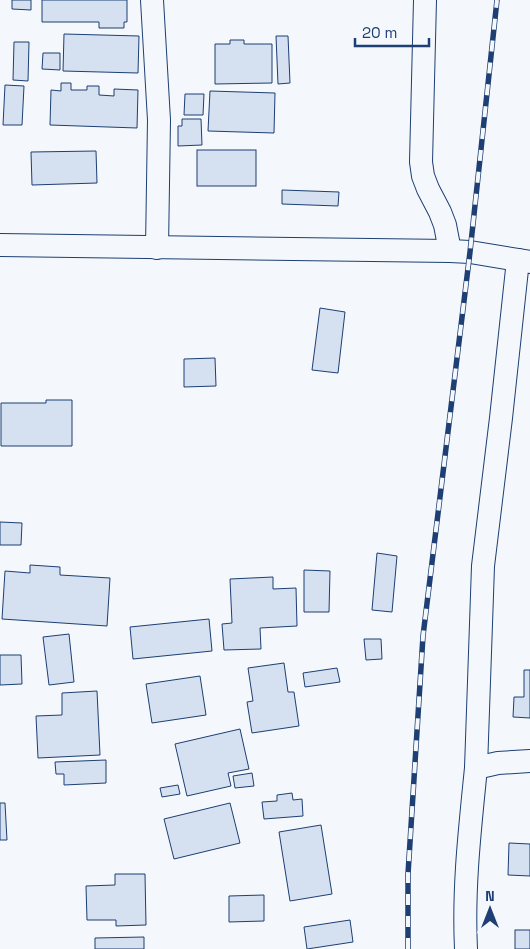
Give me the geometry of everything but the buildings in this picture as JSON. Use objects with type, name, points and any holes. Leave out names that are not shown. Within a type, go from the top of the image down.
[{"type":"street","points":[[152,0],[159,120],[157,248]]},
{"type":"street","points":[[425,0],[421,162],[423,176],[428,189],[443,218],[450,251]]},
{"type":"street","points":[[0,245],[450,251],[470,252],[524,261],[501,418],[483,566],[476,768],[468,843],[465,922],[466,949]]},
{"type":"street","points":[[476,768],[498,763],[530,761]]},
{"type":"railway","points":[[408,949],[408,874],[423,636],[470,252],[497,0]]}]
